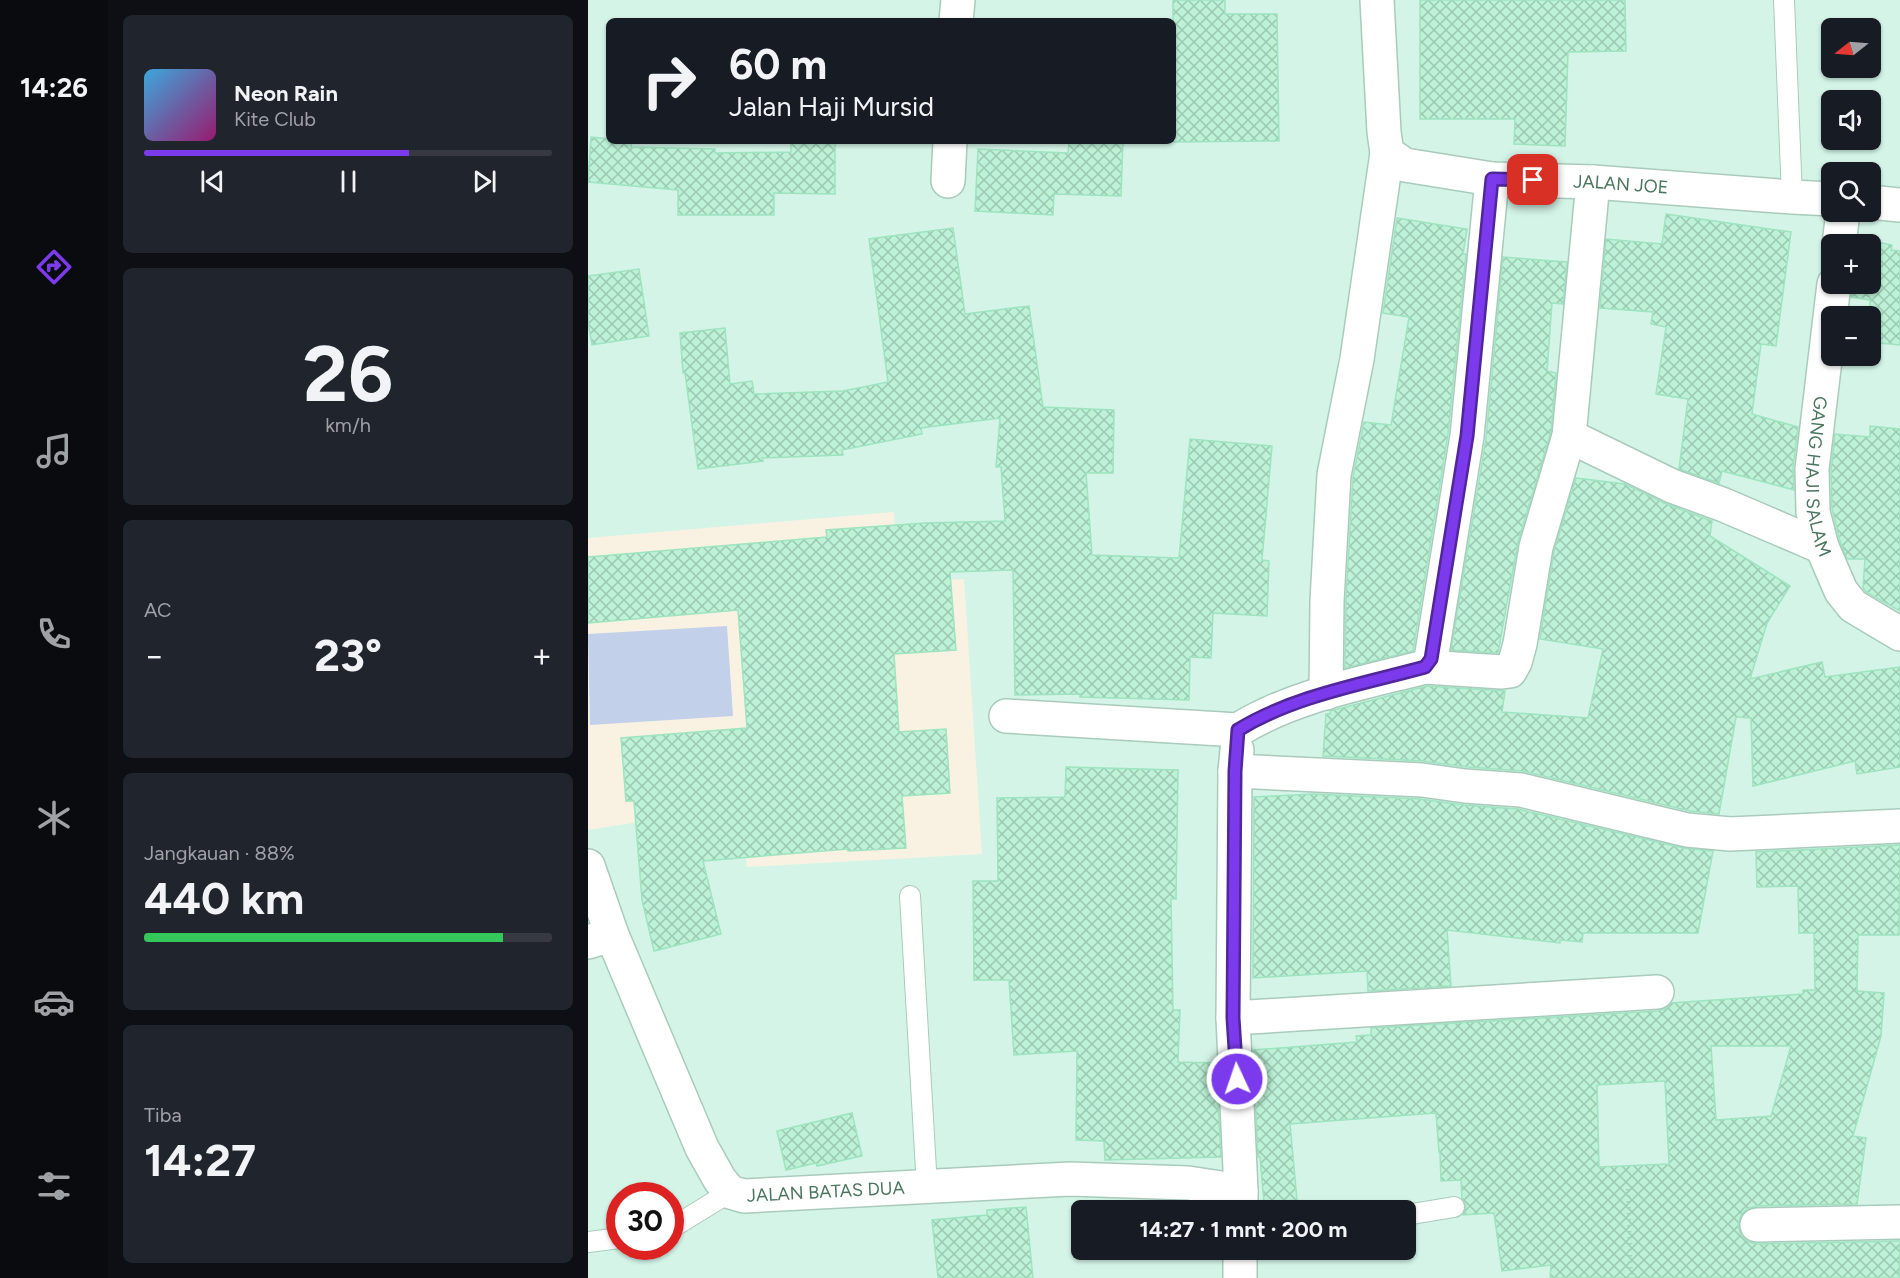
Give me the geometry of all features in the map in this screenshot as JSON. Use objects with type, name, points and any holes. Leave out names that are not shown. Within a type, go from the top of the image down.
[{"type":"street","points":[[957,18],[958,0]]},
{"type":"street","points":[[1326,693],[1327,601],[1334,475],[1357,359],[1387,153],[1377,0]]},
{"type":"street","points":[[948,181],[950,144]]},
{"type":"street","name":"JALAN JOE","points":[[1387,153],[1405,165],[1492,179],[1593,182],[1821,198]]},
{"type":"street","points":[[1425,667],[1431,659],[1467,436],[1492,179]]},
{"type":"street","points":[[1006,716],[1238,730],[1260,717],[1326,693],[1425,667],[1502,672],[1510,670],[1520,644],[1536,547],[1569,436],[1593,182]]},
{"type":"street","points":[[1881,203],[1900,205]]},
{"type":"street","name":"GANG HAJI SALAM","points":[[1833,294],[1812,469],[1813,512],[1822,546],[1841,591],[1853,606],[1900,634]]},
{"type":"street","points":[[1569,436],[1672,486],[1822,546]]},
{"type":"street","points":[[1238,730],[1235,771],[1233,1018],[1241,1200]]},
{"type":"street","points":[[1235,771],[1422,780],[1521,790],[1687,830],[1730,834],[1900,826]]},
{"type":"street","name":"JALAN BATAS DUA","points":[[588,866],[600,938],[702,1148],[720,1180],[730,1191],[744,1196],[1070,1179],[1188,1183],[1238,1200]]},
{"type":"street","points":[[1233,1018],[1657,992]]},
{"type":"street","points":[[1757,1225],[1900,1222]]},
{"type":"street","points":[[1240,1260],[1240,1278]]},
{"type":"lane","points":[[1784,0],[1792,197]]},
{"type":"lane","points":[[910,896],[927,1187]]},
{"type":"lane","points":[[684,1220],[730,1191]]},
{"type":"lane","points":[[1416,1213],[1454,1207]]},
{"type":"lane","points":[[588,1242],[606,1240]]},
{"type":"path","points":[[1628,1189],[1631,1278]]},
{"type":"shaded area","points":[[588,0],[1900,0],[1900,1278],[588,1278]]},
{"type":"shaded area","points":[[894,512],[898,583],[964,579],[982,854],[747,867],[740,806],[588,830],[588,538]]},
{"type":"shaded area","points":[[727,626],[733,716],[590,725],[588,634]]},
{"type":"building","points":[[1173,0],[1225,0],[1225,14],[1277,14],[1279,141],[1176,142],[1176,18],[1173,18]]},
{"type":"building","points":[[1420,0],[1625,0],[1626,51],[1568,52],[1565,146],[1514,144],[1515,119],[1420,119]]},
{"type":"building","points":[[591,137],[606,139],[606,144],[632,144],[631,147],[715,149],[715,153],[791,152],[791,144],[835,144],[835,194],[774,193],[774,215],[678,215],[678,190],[588,182]]},
{"type":"building","points":[[1069,144],[1123,144],[1121,196],[1054,194],[1053,215],[975,211],[978,149],[1068,153]]},
{"type":"building","points":[[1666,214],[1791,232],[1776,346],[1761,344],[1752,414],[1798,427],[1793,467],[1794,490],[1722,471],[1719,483],[1679,469],[1688,399],[1656,394],[1666,327],[1651,324],[1653,312],[1600,308],[1606,239],[1662,244]]},
{"type":"building","points":[[1397,218],[1467,229],[1448,434],[1413,651],[1345,668],[1346,599],[1353,477],[1364,422],[1391,425],[1409,317],[1383,313]]},
{"type":"building","points":[[953,228],[965,314],[1029,306],[1043,407],[1114,410],[1113,473],[1086,473],[1092,555],[1179,558],[1190,439],[1272,446],[1262,560],[1269,561],[1267,616],[1213,613],[1211,658],[1190,657],[1189,700],[1080,697],[1080,694],[1015,695],[1013,570],[950,572],[956,650],[894,654],[899,732],[946,729],[950,793],[902,796],[906,848],[848,851],[848,849],[703,861],[721,934],[654,951],[642,900],[634,801],[626,801],[621,738],[747,728],[738,610],[588,623],[588,557],[827,537],[826,530],[925,523],[1005,521],[1001,467],[996,467],[1000,418],[921,428],[922,434],[842,450],[843,455],[762,458],[763,461],[698,469],[685,373],[683,373],[680,333],[725,328],[730,384],[752,381],[754,394],[843,391],[888,382],[869,239]]},
{"type":"building","points":[[1881,243],[1892,245],[1891,250],[1900,251],[1900,345],[1881,343],[1881,306],[1870,306],[1870,300],[1851,297],[1851,294],[1881,294]]},
{"type":"building","points":[[1503,257],[1567,262],[1563,304],[1552,303],[1547,371],[1556,373],[1551,432],[1518,542],[1498,653],[1451,650],[1486,439]]},
{"type":"building","points":[[639,269],[649,336],[592,345],[588,322],[588,276]]},
{"type":"building","points":[[1870,426],[1900,429],[1900,611],[1866,592],[1863,588],[1865,559],[1847,559],[1832,509],[1831,470],[1835,434],[1870,437]]},
{"type":"building","points":[[1576,478],[1625,484],[1664,503],[1712,521],[1710,536],[1790,586],[1767,623],[1750,679],[1822,662],[1825,677],[1900,667],[1900,767],[1857,774],[1855,761],[1753,786],[1751,718],[1736,717],[1719,814],[1690,811],[1523,771],[1423,761],[1323,756],[1326,714],[1330,714],[1330,711],[1427,686],[1505,691],[1502,712],[1588,718],[1603,649],[1540,639],[1554,551]]},
{"type":"building","points":[[1066,767],[1178,770],[1176,899],[1171,899],[1173,1010],[1180,1010],[1178,1062],[1216,1063],[1221,1157],[1105,1160],[1104,1141],[1076,1140],[1077,1051],[1014,1055],[1009,980],[974,980],[973,881],[998,881],[997,798],[1065,797]]},
{"type":"building","points":[[1313,794],[1420,799],[1518,809],[1683,848],[1713,851],[1698,933],[1583,933],[1582,942],[1560,940],[1560,943],[1447,930],[1451,986],[1368,991],[1367,971],[1253,978],[1254,797]]},
{"type":"building","points":[[1900,845],[1899,935],[1858,935],[1857,991],[1884,993],[1881,1036],[1853,1136],[1866,1138],[1857,1204],[1756,1206],[1747,1209],[1741,1215],[1738,1225],[1741,1235],[1749,1242],[1757,1244],[1900,1241],[1899,1278],[1550,1278],[1551,1265],[1502,1271],[1494,1213],[1463,1215],[1466,1206],[1462,1198],[1461,1180],[1441,1181],[1436,1113],[1290,1124],[1297,1200],[1264,1200],[1260,1157],[1258,1157],[1253,1050],[1357,1042],[1356,1036],[1371,1035],[1371,1028],[1658,1011],[1667,1008],[1671,1003],[1803,994],[1803,990],[1815,990],[1814,933],[1799,933],[1798,886],[1757,887],[1756,852]],"holes":[[[1711,1046],[1791,1046],[1771,1116],[1716,1120]],[[1665,1081],[1669,1164],[1599,1167],[1597,1085]]]},
{"type":"building","points":[[852,1113],[862,1156],[786,1170],[777,1131]]},
{"type":"building","points":[[1026,1207],[1033,1278],[938,1278],[932,1220],[987,1215],[987,1210]]},
{"type":"route","points":[[1237,1079],[1233,1018],[1235,771],[1238,730],[1260,717],[1326,693],[1425,667],[1431,659],[1467,436],[1492,179],[1533,180]]}]
